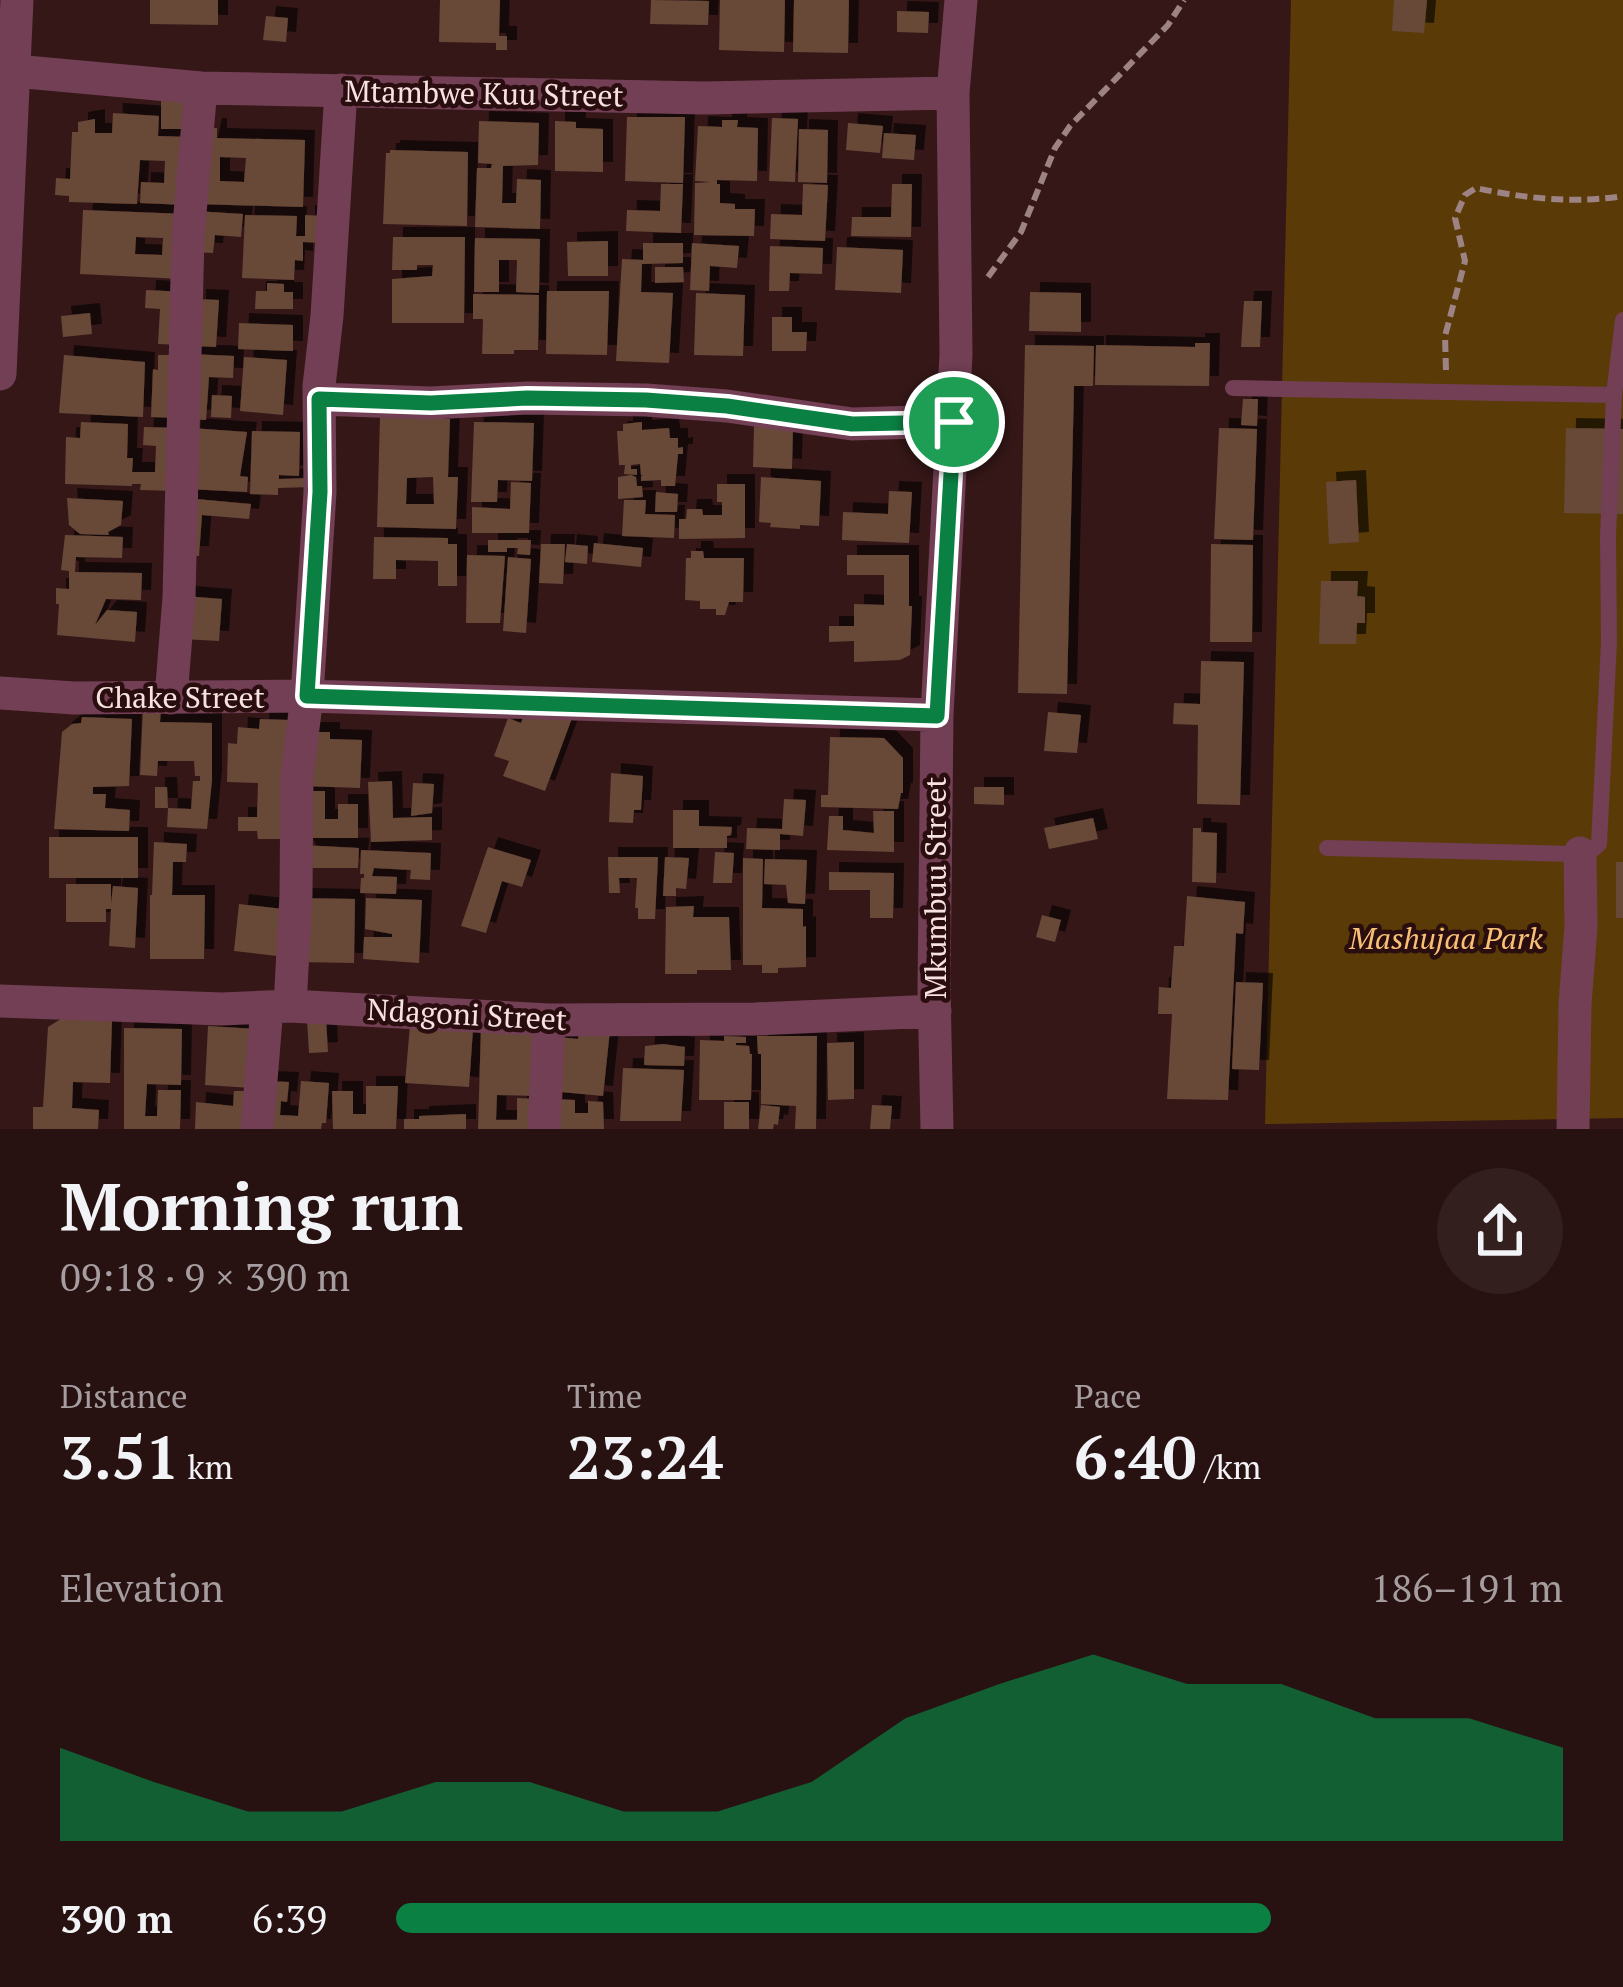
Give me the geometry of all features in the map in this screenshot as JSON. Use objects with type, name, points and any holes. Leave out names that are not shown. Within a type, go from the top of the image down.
[{"type":"street","points":[[0,374],[17,0]]},
{"type":"street","name":"Mkumbuu Street","points":[[937,1129],[937,716],[954,422],[952,94],[961,0]]},
{"type":"street","name":"Mtambwe Kuu Street","points":[[15,71],[201,88],[704,98],[952,94]]},
{"type":"street","points":[[171,698],[179,597],[188,236],[201,88]]},
{"type":"street","points":[[257,1129],[296,879],[297,776],[307,696],[320,492],[319,399],[341,90]]},
{"type":"street","points":[[319,399],[431,403],[527,398],[646,400],[852,424],[954,422]]},
{"type":"street","name":"Chake Street","points":[[0,693],[74,698],[307,696],[937,716]]},
{"type":"street","points":[[1573,1129],[1580,853]]},
{"type":"street","name":"Ndagoni Street","points":[[0,1001],[278,1007],[549,1020],[755,1019],[934,1011]]},
{"type":"street","points":[[544,1129],[549,1020]]},
{"type":"lane","points":[[1327,848],[1580,853],[1599,844],[1610,642],[1608,536],[1614,395],[1623,320]]},
{"type":"lane","points":[[1233,388],[1614,395]]},
{"type":"path","points":[[956,314],[1021,232],[1055,148],[1070,126],[1168,25],[1184,0]]},
{"type":"path","points":[[1452,391],[1445,336],[1465,261],[1455,218],[1465,195],[1476,188],[1599,200],[1623,196]]},
{"type":"green space","name":"Mashujaa Park","points":[[1291,0],[1623,0],[1623,1118],[1265,1124]]},
{"type":"building","points":[[150,0],[218,0],[218,25],[150,24]]},
{"type":"building","points":[[440,0],[500,0],[499,36],[507,36],[507,50],[496,50],[496,43],[439,42]]},
{"type":"building","points":[[651,0],[709,1],[708,25],[650,24]]},
{"type":"building","points":[[720,0],[785,0],[784,52],[719,50]]},
{"type":"building","points":[[794,0],[849,0],[848,53],[793,52]]},
{"type":"building","points":[[1394,0],[1427,0],[1424,33],[1392,31]]},
{"type":"building","points":[[897,11],[929,12],[928,33],[897,32]]},
{"type":"building","points":[[266,16],[288,18],[286,42],[263,40]]},
{"type":"building","points":[[189,95],[189,129],[161,129],[161,96]]},
{"type":"building","points":[[113,113],[159,116],[158,136],[190,137],[186,205],[140,203],[141,182],[164,183],[165,161],[140,160],[137,204],[69,202],[69,196],[55,195],[56,178],[70,179],[72,132],[78,132],[78,122],[95,119],[95,133],[112,133]]},
{"type":"building","points":[[627,117],[685,117],[683,183],[625,181]]},
{"type":"building","points":[[772,118],[798,119],[795,182],[769,181]]},
{"type":"building","points":[[722,120],[758,128],[757,181],[717,180],[720,203],[755,209],[754,236],[694,235],[695,183],[711,182],[695,181],[698,126],[722,127]]},
{"type":"building","points":[[479,121],[539,123],[538,165],[503,166],[502,203],[516,203],[517,179],[541,180],[540,229],[475,227],[477,168],[491,168],[492,164],[478,163]]},
{"type":"building","points":[[555,121],[603,129],[603,172],[555,171]]},
{"type":"building","points":[[848,123],[883,126],[880,153],[846,150]]},
{"type":"building","points":[[212,128],[217,128],[217,138],[305,140],[303,207],[196,204]],"holes":[[[220,157],[246,158],[244,182],[220,181]]]},
{"type":"building","points":[[799,129],[828,130],[827,183],[798,182]]},
{"type":"building","points":[[884,133],[916,135],[914,160],[882,158]]},
{"type":"building","points":[[468,152],[467,226],[383,224],[386,153]]},
{"type":"building","points":[[661,184],[683,184],[681,233],[626,231],[627,210],[660,211]]},
{"type":"building","points":[[803,184],[828,185],[825,241],[770,239],[771,214],[802,215]]},
{"type":"building","points":[[892,184],[912,184],[911,237],[851,236],[852,217],[891,217]]},
{"type":"building","points":[[83,210],[186,214],[182,279],[80,274]],"holes":[[[136,237],[163,238],[162,255],[135,254]]]},
{"type":"building","points":[[194,211],[243,214],[241,237],[215,235],[213,253],[191,252]]},
{"type":"building","points":[[245,215],[297,216],[296,236],[305,236],[305,215],[324,216],[322,243],[303,242],[303,261],[295,260],[294,280],[242,278]]},
{"type":"building","points":[[393,237],[465,237],[464,323],[392,323],[392,279],[432,276],[433,265],[392,270]]},
{"type":"building","points":[[475,238],[540,239],[539,293],[516,292],[517,260],[499,260],[499,292],[474,292]]},
{"type":"building","points":[[608,241],[608,276],[568,276],[567,242]]},
{"type":"building","points":[[643,243],[683,243],[683,263],[642,264],[641,292],[673,293],[669,363],[616,361],[622,259],[643,260]]},
{"type":"building","points":[[692,243],[739,246],[737,268],[710,266],[709,291],[690,290]]},
{"type":"building","points":[[770,246],[823,248],[822,274],[790,273],[789,291],[769,291]]},
{"type":"building","points":[[837,247],[903,250],[901,293],[835,290]]},
{"type":"building","points":[[655,267],[683,267],[684,282],[655,283]]},
{"type":"building","points":[[267,283],[284,284],[284,292],[293,292],[293,309],[255,309],[256,291],[267,291]]},
{"type":"building","points":[[146,290],[185,292],[182,345],[158,344],[160,309],[145,308]]},
{"type":"building","points":[[547,291],[609,291],[607,355],[546,354]]},
{"type":"building","points":[[1030,292],[1081,293],[1081,332],[1029,331]]},
{"type":"building","points":[[696,293],[745,295],[743,356],[694,355]]},
{"type":"building","points":[[473,294],[539,295],[538,350],[482,354],[483,319],[473,319]]},
{"type":"building","points":[[196,299],[219,300],[216,347],[195,346]]},
{"type":"building","points":[[1244,301],[1262,301],[1260,347],[1241,347]]},
{"type":"building","points":[[90,313],[92,334],[63,337],[61,316]]},
{"type":"building","points":[[772,317],[792,317],[792,332],[807,332],[806,351],[772,351]]},
{"type":"building","points":[[239,323],[293,325],[293,351],[238,349]]},
{"type":"building","points":[[1195,343],[1210,343],[1209,386],[1095,385],[1096,345],[1195,347]]},
{"type":"building","points":[[1025,345],[1094,346],[1093,386],[1074,386],[1067,694],[1018,693]]},
{"type":"building","points":[[190,354],[234,356],[233,378],[209,377],[206,420],[187,419]]},
{"type":"building","points":[[64,355],[145,362],[143,417],[59,413]]},
{"type":"building","points":[[158,355],[182,355],[181,418],[151,417]]},
{"type":"building","points":[[244,357],[287,360],[283,415],[240,411]]},
{"type":"building","points":[[212,395],[232,396],[231,418],[211,417]]},
{"type":"building","points":[[1243,399],[1258,399],[1257,426],[1241,425]]},
{"type":"building","points":[[380,417],[450,419],[448,477],[458,477],[456,529],[377,527]],"holes":[[[433,477],[434,504],[406,504],[407,478]]]},
{"type":"building","points":[[81,422],[128,424],[127,458],[133,458],[132,472],[155,472],[156,446],[143,445],[144,427],[179,428],[177,491],[140,490],[141,484],[65,484],[66,437],[80,438]]},
{"type":"building","points":[[474,422],[534,423],[532,481],[498,480],[497,502],[471,502]]},
{"type":"building","points":[[642,422],[642,430],[669,428],[670,438],[678,438],[678,448],[683,447],[675,486],[661,486],[661,480],[641,481],[640,464],[631,465],[637,475],[624,474],[625,465],[619,465],[617,431],[623,431],[623,424]]},
{"type":"building","points":[[754,426],[793,427],[792,469],[753,467]]},
{"type":"building","points":[[191,428],[247,432],[240,476],[248,477],[247,492],[187,489]]},
{"type":"building","points":[[1219,428],[1257,429],[1253,540],[1214,539]]},
{"type":"building","points":[[1566,428],[1623,429],[1623,514],[1564,513]]},
{"type":"building","points":[[252,431],[300,432],[299,476],[279,475],[279,479],[311,478],[312,487],[278,488],[278,495],[250,494]]},
{"type":"building","points":[[631,475],[642,486],[643,497],[618,499],[618,477]]},
{"type":"building","points":[[761,477],[821,481],[819,526],[770,527],[771,523],[759,522]]},
{"type":"building","points":[[1356,480],[1359,542],[1329,544],[1326,482]]},
{"type":"building","points":[[511,482],[531,483],[529,533],[472,533],[472,507],[510,509]]},
{"type":"building","points":[[717,484],[745,484],[745,538],[679,539],[679,519],[686,519],[687,509],[722,515]]},
{"type":"building","points":[[889,491],[912,492],[909,543],[842,540],[843,512],[888,514]]},
{"type":"building","points":[[656,492],[678,494],[677,512],[655,512]]},
{"type":"building","points":[[67,498],[123,501],[121,525],[109,535],[80,534],[69,525]]},
{"type":"building","points":[[185,498],[251,504],[249,519],[202,515],[199,556],[180,556]]},
{"type":"building","points":[[624,500],[646,500],[645,514],[675,515],[674,538],[622,536]]},
{"type":"building","points":[[65,535],[123,537],[122,558],[76,557],[75,572],[142,573],[141,600],[106,599],[95,625],[107,610],[137,612],[135,642],[57,635],[56,588],[69,589],[69,571],[61,570]]},
{"type":"building","points":[[374,537],[448,538],[448,544],[457,544],[457,586],[438,586],[438,561],[396,560],[396,579],[373,579]]},
{"type":"building","points":[[488,540],[531,540],[530,555],[517,554],[518,548],[488,552]]},
{"type":"building","points":[[594,543],[643,548],[641,567],[592,562]]},
{"type":"building","points":[[541,544],[565,544],[563,584],[539,583]]},
{"type":"building","points":[[567,544],[588,546],[587,564],[565,562]]},
{"type":"building","points":[[1211,544],[1253,545],[1252,642],[1210,642]]},
{"type":"building","points":[[691,551],[703,551],[704,558],[744,558],[743,602],[729,602],[725,615],[716,615],[716,609],[700,609],[700,601],[685,600],[686,558],[691,558]]},
{"type":"building","points":[[467,555],[505,556],[500,623],[466,623]]},
{"type":"building","points":[[847,555],[909,555],[910,655],[900,660],[854,662],[854,641],[829,642],[829,626],[854,626],[854,604],[884,605],[884,575],[847,575]]},
{"type":"building","points":[[508,557],[531,559],[526,633],[503,631]]},
{"type":"building","points":[[1321,581],[1358,581],[1357,596],[1365,597],[1365,623],[1357,623],[1356,644],[1319,644]]},
{"type":"building","points":[[185,596],[222,599],[219,641],[182,639]]},
{"type":"building","points":[[1201,661],[1244,662],[1240,805],[1197,804],[1198,725],[1173,724],[1174,703],[1200,704]]},
{"type":"building","points":[[529,702],[572,718],[545,791],[503,776],[509,761],[494,756],[508,718],[521,723]]},
{"type":"building","points":[[143,708],[161,709],[160,722],[212,723],[207,829],[167,827],[168,808],[191,809],[193,781],[200,781],[200,776],[195,776],[194,761],[158,761],[157,776],[140,775]]},
{"type":"building","points":[[1048,712],[1081,715],[1077,753],[1044,751]]},
{"type":"building","points":[[82,717],[132,719],[129,786],[93,787],[93,794],[106,794],[105,808],[130,810],[129,831],[54,829],[62,732],[81,723]]},
{"type":"building","points":[[260,719],[288,720],[286,839],[258,839],[257,831],[238,831],[238,817],[257,817],[258,783],[227,782],[228,743],[237,744],[238,727],[259,729]]},
{"type":"building","points":[[306,732],[362,740],[360,788],[304,786]]},
{"type":"building","points":[[830,737],[884,738],[903,758],[898,809],[821,807],[821,795],[828,795]]},
{"type":"building","points":[[611,773],[643,776],[641,810],[634,810],[633,823],[609,822]]},
{"type":"building","points":[[392,781],[393,818],[432,817],[432,840],[371,842],[368,782]]},
{"type":"building","points":[[413,783],[434,784],[432,813],[411,816]]},
{"type":"building","points":[[155,787],[167,787],[168,808],[155,808]]},
{"type":"building","points":[[974,787],[1004,787],[1004,805],[974,804]]},
{"type":"building","points":[[303,791],[325,791],[325,819],[338,819],[338,804],[358,804],[358,838],[303,838]]},
{"type":"building","points":[[784,799],[806,800],[803,836],[780,834],[780,850],[746,849],[747,828],[782,829]]},
{"type":"building","points":[[673,810],[699,810],[699,826],[732,827],[727,848],[673,848]]},
{"type":"building","points":[[873,811],[894,811],[894,852],[827,850],[829,816],[843,816],[843,830],[874,833]]},
{"type":"building","points":[[1093,818],[1098,839],[1049,849],[1044,828]]},
{"type":"building","points":[[1193,828],[1217,833],[1216,883],[1192,882]]},
{"type":"building","points":[[49,837],[138,837],[138,878],[49,878]]},
{"type":"building","points":[[154,842],[187,844],[186,862],[173,862],[172,895],[205,895],[204,959],[150,959]]},
{"type":"building","points":[[301,845],[359,848],[358,868],[313,868]]},
{"type":"building","points":[[488,847],[531,860],[522,887],[502,881],[486,933],[461,926]]},
{"type":"building","points":[[361,850],[431,853],[430,880],[410,879],[411,870],[374,868],[372,876],[397,877],[396,894],[360,893],[364,878]]},
{"type":"building","points":[[715,852],[734,853],[732,883],[713,883]]},
{"type":"building","points":[[608,857],[658,857],[655,919],[638,919],[637,878],[619,878],[620,893],[609,893]]},
{"type":"building","points":[[665,857],[689,858],[686,889],[676,888],[676,896],[663,896]]},
{"type":"building","points":[[743,858],[763,859],[762,908],[803,909],[806,967],[762,973],[762,965],[743,965]]},
{"type":"building","points":[[765,859],[807,860],[805,904],[788,903],[786,885],[764,884]]},
{"type":"building","points":[[1616,862],[1623,862],[1623,918],[1616,918]]},
{"type":"building","points":[[829,872],[894,873],[893,918],[870,918],[870,890],[829,890]]},
{"type":"building","points":[[66,884],[111,884],[111,904],[113,886],[138,888],[135,948],[109,946],[111,909],[106,909],[106,922],[66,922]]},
{"type":"building","points":[[1187,896],[1245,902],[1243,934],[1236,933],[1228,1100],[1167,1099],[1172,1014],[1158,1014],[1159,987],[1171,988],[1174,946],[1184,946]]},
{"type":"building","points":[[299,898],[355,899],[354,963],[297,962]]},
{"type":"building","points":[[366,898],[422,900],[419,963],[363,959],[364,937],[392,937],[365,929]]},
{"type":"building","points":[[239,904],[283,909],[277,956],[234,951]]},
{"type":"building","points":[[694,906],[693,917],[729,917],[731,970],[665,974],[666,907]]},
{"type":"building","points":[[1042,915],[1061,920],[1055,942],[1036,937]]},
{"type":"building","points":[[1236,982],[1263,983],[1259,1070],[1232,1069]]},
{"type":"building","points":[[64,1017],[112,1020],[110,1083],[73,1082],[72,1108],[99,1110],[98,1129],[33,1129],[33,1107],[43,1107],[48,1027]]},
{"type":"building","points":[[326,1019],[328,1052],[309,1053],[307,1020]]},
{"type":"building","points":[[410,1025],[473,1029],[469,1087],[405,1083]]},
{"type":"building","points":[[208,1026],[256,1029],[252,1088],[205,1085]]},
{"type":"building","points":[[481,1027],[543,1029],[540,1096],[497,1095],[496,1120],[517,1120],[517,1098],[538,1099],[537,1129],[478,1129]]},
{"type":"building","points":[[580,1027],[610,1030],[603,1096],[551,1091],[557,1037],[578,1039]]},
{"type":"building","points":[[124,1028],[182,1029],[181,1085],[147,1084],[145,1116],[157,1116],[158,1090],[181,1090],[180,1129],[124,1129]]},
{"type":"building","points":[[724,1036],[746,1037],[746,1043],[736,1045],[749,1046],[752,1054],[751,1100],[699,1100],[700,1040],[724,1041]]},
{"type":"building","points":[[757,1036],[817,1036],[816,1129],[795,1129],[796,1106],[761,1104]]},
{"type":"building","points":[[854,1042],[854,1099],[828,1100],[827,1043]]},
{"type":"building","points":[[645,1046],[685,1047],[684,1066],[644,1065]]},
{"type":"building","points":[[623,1068],[684,1070],[681,1121],[620,1121]]},
{"type":"building","points":[[265,1081],[289,1082],[280,1115],[298,1116],[301,1081],[329,1083],[326,1123],[321,1129],[263,1129]]},
{"type":"building","points":[[366,1086],[398,1086],[396,1129],[333,1129],[332,1091],[353,1091],[353,1114],[366,1114]]},
{"type":"building","points":[[234,1091],[253,1091],[250,1129],[195,1129],[196,1102],[233,1106]]},
{"type":"building","points":[[553,1099],[575,1100],[575,1113],[588,1113],[588,1101],[603,1102],[604,1129],[553,1129]]},
{"type":"building","points":[[724,1102],[749,1102],[749,1129],[724,1129]]},
{"type":"building","points":[[761,1105],[780,1107],[773,1129],[758,1129]]},
{"type":"building","points":[[872,1105],[892,1106],[890,1129],[870,1129]]},
{"type":"building","points":[[466,1114],[466,1129],[404,1129],[404,1119]]},
{"type":"route","points":[[527,398],[646,400],[852,424],[954,422],[937,716],[307,696],[320,492],[319,399],[431,403],[527,398]]}]
